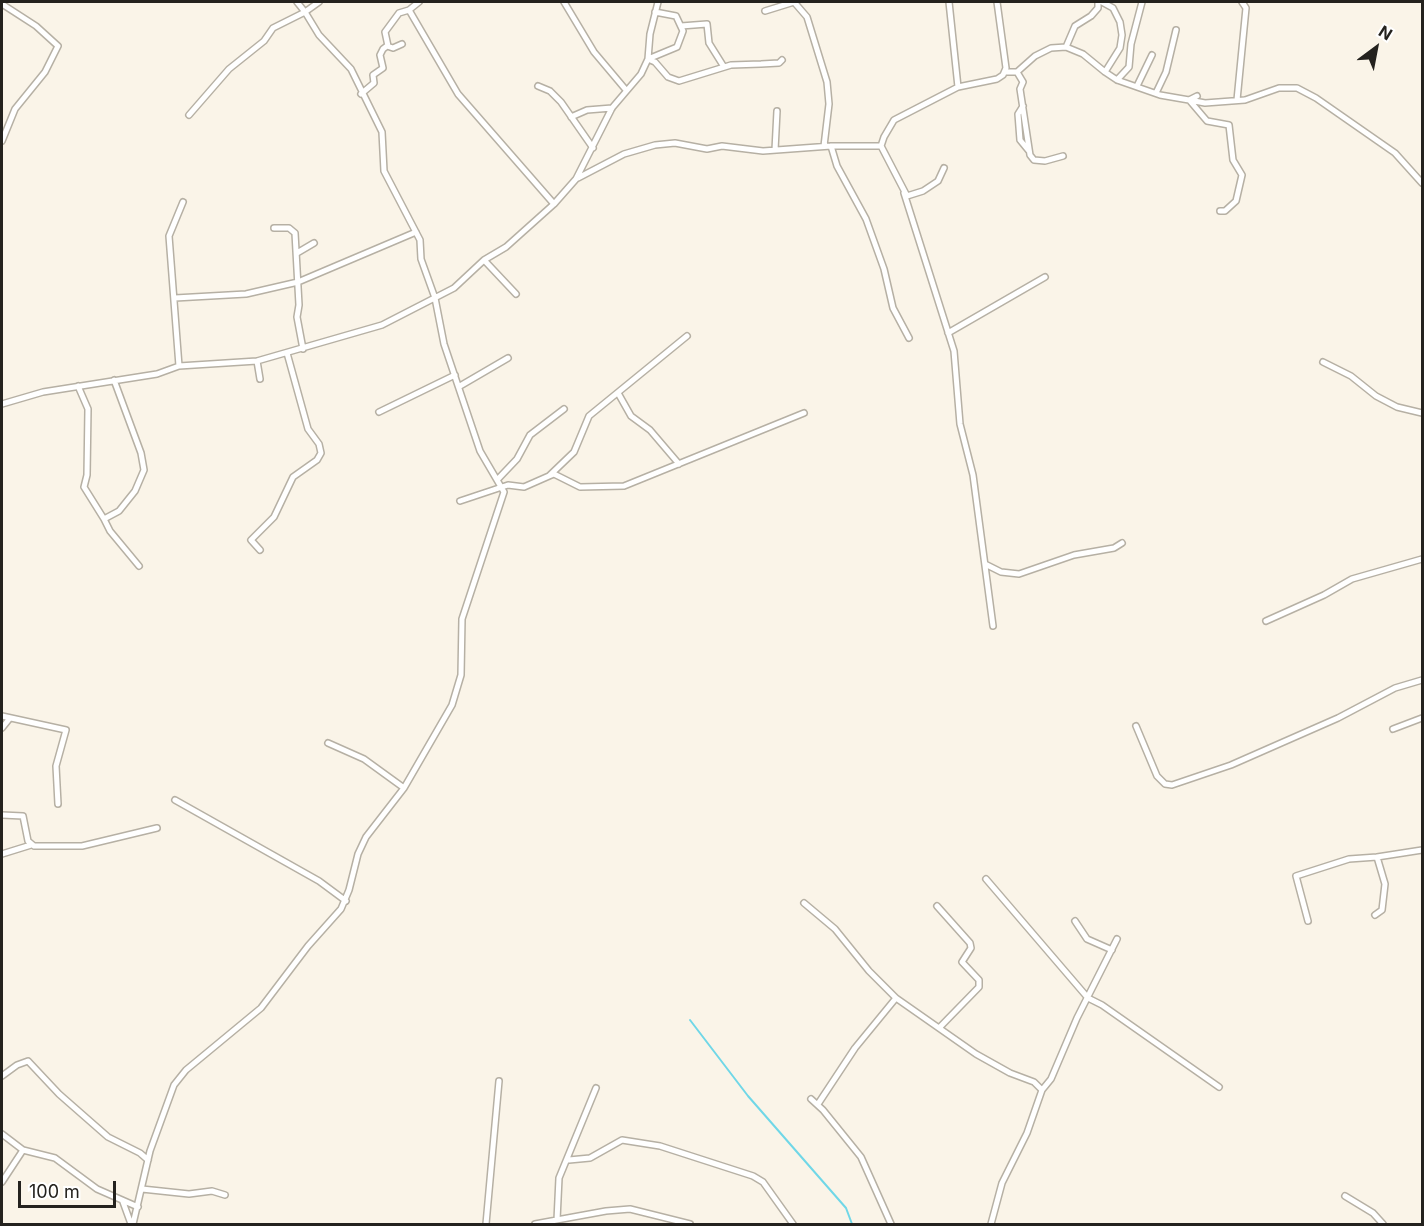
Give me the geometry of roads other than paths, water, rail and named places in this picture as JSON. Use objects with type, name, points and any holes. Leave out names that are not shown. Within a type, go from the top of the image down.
[{"type":"street","points":[[132,1224],[166,1102],[181,1076],[261,1008],[346,901],[358,854],[366,837],[404,788],[433,741],[460,682],[462,619],[504,492],[480,451],[444,344],[435,298],[425,273],[420,240],[384,171],[382,132],[361,94],[351,69],[319,35],[297,2]]},
{"type":"street","points":[[189,115],[229,69],[264,41],[273,28],[305,12],[319,2]]},
{"type":"street","points":[[388,46],[385,32],[399,14],[419,2]]},
{"type":"street","points":[[564,2],[594,52],[626,90]]},
{"type":"street","points":[[2,404],[43,392],[157,374],[179,366],[257,361],[382,325],[454,288],[484,260],[506,247],[554,204],[576,179],[612,108],[640,74],[648,59],[658,2]]},
{"type":"street","points":[[765,11],[794,2],[807,17],[827,82],[829,104],[824,146]]},
{"type":"street","points":[[949,2],[958,87]]},
{"type":"street","points":[[997,2],[1005,72]]},
{"type":"street","points":[[1066,47],[1075,26],[1091,16],[1098,8],[1098,2]]},
{"type":"street","points":[[1102,2],[1113,8],[1120,22],[1122,35],[1120,48],[1104,72]]},
{"type":"street","points":[[1117,80],[1129,67],[1131,44],[1142,2]]},
{"type":"street","points":[[1238,100],[1246,8],[1242,2]]},
{"type":"street","points":[[2,4],[31,22],[58,46],[45,72],[15,109],[2,141]]},
{"type":"street","points":[[409,10],[458,94],[554,204]]},
{"type":"street","points":[[648,59],[677,47],[681,42],[681,26],[676,16],[655,12]]},
{"type":"street","points":[[681,26],[707,24],[709,43],[724,66]]},
{"type":"street","points":[[1156,93],[1166,72],[1176,30]]},
{"type":"street","points":[[388,46],[393,48],[402,44]]},
{"type":"street","points":[[361,94],[374,83],[373,75],[382,68],[380,55],[388,46]]},
{"type":"street","points":[[881,146],[894,120],[958,87],[997,79],[1005,72],[1017,72],[1035,56],[1051,48],[1066,47],[1083,54],[1117,80],[1156,93],[1205,103],[1238,100],[1280,88],[1297,88],[1316,98],[1395,153],[1422,183]]},
{"type":"street","points":[[1137,86],[1152,56]]},
{"type":"street","points":[[648,59],[655,62],[668,77],[679,81],[724,66],[779,63],[782,60]]},
{"type":"street","points":[[1017,72],[1023,82],[1020,88],[1023,106],[1018,114],[1020,140],[1034,160],[1063,156]]},
{"type":"street","points":[[538,86],[550,92],[593,148]]},
{"type":"street","points":[[1189,100],[1197,96]]},
{"type":"street","points":[[1189,100],[1207,121],[1229,125],[1233,160],[1242,175],[1236,201],[1225,210],[1220,211]]},
{"type":"street","points":[[571,117],[587,110],[612,108]]},
{"type":"street","points":[[775,150],[777,111]]},
{"type":"street","points":[[576,179],[624,154],[655,145],[675,143],[707,149],[722,146],[763,152],[824,146],[881,146]]},
{"type":"street","points":[[831,146],[837,166],[866,219],[885,268],[893,308],[909,338]]},
{"type":"street","points":[[881,146],[904,193],[954,351],[960,424],[973,475],[993,626]]},
{"type":"street","points":[[904,193],[907,196],[923,191],[938,181],[944,168]]},
{"type":"street","points":[[179,366],[169,236],[183,201]]},
{"type":"street","points":[[274,228],[290,228],[296,233],[297,317],[303,349]]},
{"type":"street","points":[[175,298],[246,294],[298,282],[416,232]]},
{"type":"street","points":[[297,253],[314,243]]},
{"type":"street","points":[[484,260],[516,294]]},
{"type":"street","points":[[948,333],[1045,277]]},
{"type":"street","points":[[549,476],[574,452],[589,417],[687,336]]},
{"type":"street","points":[[260,550],[251,540],[274,516],[294,477],[317,460],[321,453],[319,444],[308,429],[287,353]]},
{"type":"street","points":[[459,386],[508,358]]},
{"type":"street","points":[[257,361],[260,379]]},
{"type":"street","points":[[1323,362],[1351,376],[1376,396],[1397,406],[1422,412]]},
{"type":"street","points":[[379,412],[455,375]]},
{"type":"street","points":[[104,519],[119,511],[135,491],[144,471],[141,453],[114,380]]},
{"type":"street","points":[[78,386],[88,408],[87,475],[84,487],[110,531],[139,566]]},
{"type":"street","points":[[618,393],[631,416],[650,430],[679,465]]},
{"type":"street","points":[[498,479],[517,459],[531,435],[564,409]]},
{"type":"street","points":[[460,501],[508,485],[524,487],[554,474],[580,488],[624,486],[804,413]]},
{"type":"street","points":[[985,564],[1000,572],[1019,574],[1074,555],[1114,548],[1122,543]]},
{"type":"street","points":[[1266,621],[1324,595],[1352,579],[1422,559]]},
{"type":"street","points":[[1136,726],[1157,776],[1165,784],[1172,785],[1231,765],[1338,718],[1395,688],[1422,680]]},
{"type":"street","points":[[2,716],[66,730],[56,766],[58,804]]},
{"type":"street","points":[[2,728],[9,718]]},
{"type":"street","points":[[1393,729],[1422,718]]},
{"type":"street","points":[[328,743],[364,759],[404,788]]},
{"type":"street","points":[[175,800],[319,881],[346,901]]},
{"type":"street","points":[[2,815],[23,816],[31,845]]},
{"type":"street","points":[[2,854],[31,845],[82,846],[157,828]]},
{"type":"street","points":[[1308,921],[1296,876],[1349,859],[1422,850]]},
{"type":"street","points":[[1375,915],[1382,910],[1385,884],[1377,857]]},
{"type":"street","points":[[986,879],[1088,998],[1120,1017],[1219,1087]]},
{"type":"street","points":[[804,903],[835,929],[868,971],[896,998],[976,1054],[1010,1073],[1034,1082],[1042,1090]]},
{"type":"street","points":[[937,906],[970,943],[971,948],[962,962],[979,981],[979,987],[940,1027]]},
{"type":"street","points":[[1075,921],[1087,939],[1112,950]]},
{"type":"street","points":[[991,1224],[1002,1183],[1027,1133],[1042,1090],[1051,1079],[1117,939]]},
{"type":"street","points":[[818,1104],[855,1048],[896,998]]},
{"type":"street","points":[[2,1076],[17,1065],[28,1061],[59,1094],[108,1137],[141,1153],[148,1160]]},
{"type":"street","points":[[486,1224],[499,1082]]},
{"type":"street","points":[[556,1220],[559,1178],[569,1160],[596,1088]]},
{"type":"street","points":[[811,1099],[818,1104],[861,1157],[891,1224]]},
{"type":"street","points":[[2,1134],[23,1150],[55,1158],[97,1189],[138,1207]]},
{"type":"street","points":[[569,1160],[590,1158],[622,1140],[660,1146],[753,1176],[763,1182],[794,1224]]},
{"type":"street","points":[[2,1182],[23,1150]]},
{"type":"street","points":[[142,1189],[189,1194],[212,1191],[225,1194]]},
{"type":"street","points":[[1345,1196],[1373,1213],[1383,1224]]},
{"type":"street","points":[[123,1202],[132,1224]]},
{"type":"street","points":[[535,1224],[630,1209],[690,1224]]},
{"type":"waterway","points":[[690,1020],[748,1096],[846,1208],[852,1224]]}]
